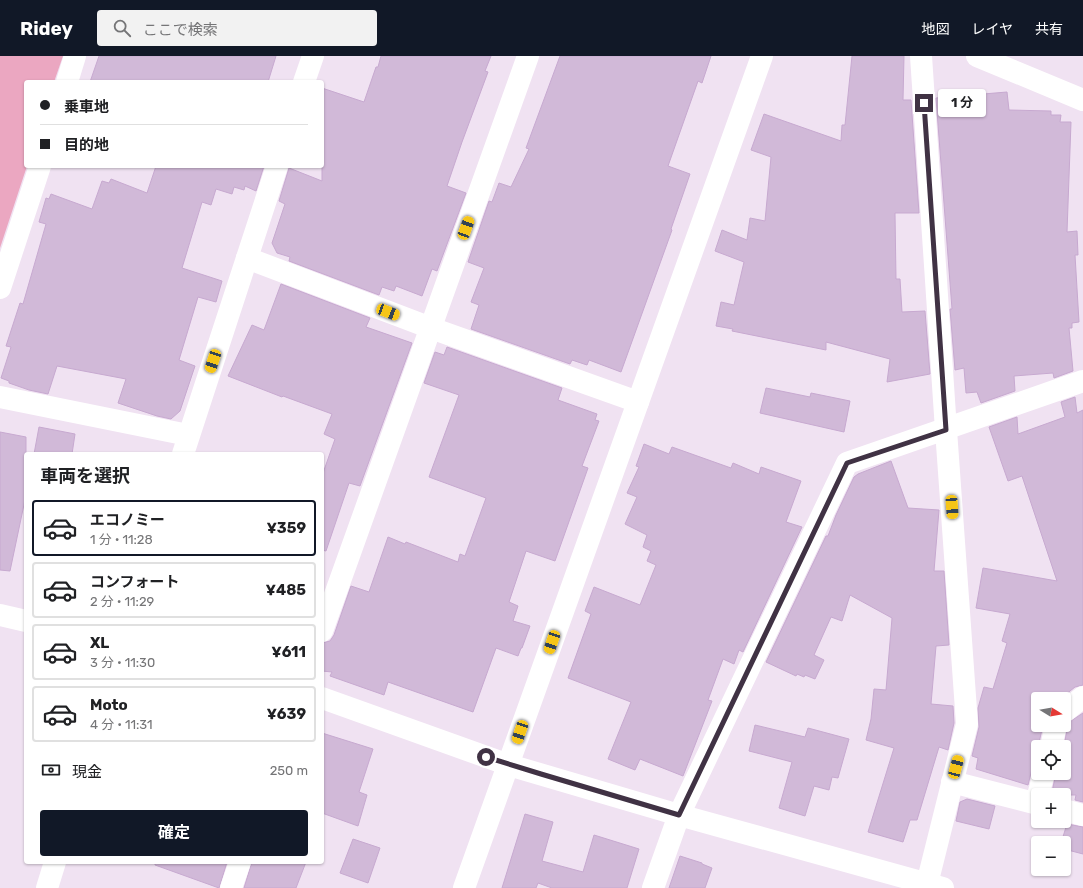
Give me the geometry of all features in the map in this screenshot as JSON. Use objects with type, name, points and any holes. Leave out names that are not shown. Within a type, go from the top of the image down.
[{"type":"street","points":[[68,80],[75,56]]},
{"type":"street","points":[[305,80],[313,56]]},
{"type":"street","points":[[324,625],[528,56]]},
{"type":"street","points":[[464,888],[762,56]]},
{"type":"street","points":[[324,699],[509,765],[679,815],[935,886],[952,782],[967,724],[921,56]]},
{"type":"street","points":[[977,56],[1014,63],[1083,100]]},
{"type":"street","points":[[0,288],[39,168]]},
{"type":"street","points":[[0,397],[186,445],[276,168]]},
{"type":"street","points":[[247,258],[431,328],[638,402]]},
{"type":"street","points":[[653,888],[679,815],[847,463],[946,430],[1083,381]]},
{"type":"street","points":[[0,615],[24,621]]},
{"type":"street","points":[[1071,706],[1083,697]]},
{"type":"street","points":[[952,782],[1031,802]]},
{"type":"street","points":[[1071,812],[1083,815]]},
{"type":"street","points":[[47,888],[54,864]]},
{"type":"street","points":[[231,888],[239,864]]},
{"type":"shaded area","points":[[0,56],[63,56],[55,80],[24,80],[24,168],[26,168],[0,248]]},
{"type":"building","points":[[99,56],[276,56],[269,80],[91,80]]},
{"type":"building","points":[[381,56],[491,56],[485,71],[488,72],[447,186],[466,193],[437,271],[432,269],[422,296],[396,286],[394,291],[382,287],[379,295],[289,261],[290,257],[277,253],[272,243],[285,204],[279,201],[289,168],[322,181],[322,168],[324,168],[324,89],[364,102],[376,67],[378,67]]},
{"type":"building","points":[[560,56],[711,56],[702,83],[698,81],[668,166],[690,174],[671,229],[672,230],[621,372],[589,360],[587,365],[572,360],[570,364],[471,329],[479,305],[471,302],[484,268],[468,262],[489,201],[492,202],[499,183],[511,187],[529,149],[526,148]]},
{"type":"building","points":[[852,56],[904,56],[903,100],[911,100],[919,213],[895,213],[896,279],[900,279],[902,312],[925,311],[930,374],[887,382],[890,359],[826,342],[826,350],[732,331],[733,329],[716,326],[721,302],[734,305],[744,262],[715,251],[722,230],[747,240],[750,218],[765,221],[771,157],[751,150],[764,114],[841,141],[842,125],[845,125]]},
{"type":"building","points":[[1007,92],[1009,110],[1051,111],[1051,115],[1061,115],[1060,122],[1071,122],[1067,232],[1077,231],[1078,255],[1075,255],[1079,322],[1072,323],[1072,328],[1069,328],[1073,371],[1054,378],[1053,373],[1014,376],[1015,391],[981,403],[977,392],[966,393],[964,368],[955,370],[950,309],[952,309],[936,98]]},
{"type":"building","points":[[155,168],[263,168],[256,191],[245,186],[244,190],[234,187],[232,194],[216,189],[211,205],[202,202],[182,268],[222,281],[216,302],[198,297],[179,360],[195,366],[180,411],[171,419],[118,403],[126,379],[57,366],[48,394],[29,390],[9,383],[9,381],[1,378],[11,347],[6,346],[20,303],[23,304],[46,224],[39,222],[46,198],[49,199],[51,194],[92,209],[102,181],[109,183],[111,179],[147,193]]},
{"type":"building","points":[[281,284],[370,318],[366,327],[412,343],[360,486],[349,483],[326,551],[324,550],[324,470],[335,439],[324,434],[332,414],[228,376],[252,325],[264,330]]},
{"type":"building","points":[[447,347],[562,388],[558,400],[597,414],[595,420],[599,421],[582,466],[588,468],[555,561],[526,551],[509,602],[518,606],[513,621],[530,626],[522,648],[518,656],[496,648],[473,712],[388,682],[384,695],[330,676],[332,672],[324,671],[324,642],[330,641],[334,635],[351,586],[369,592],[388,537],[405,544],[406,542],[458,562],[460,554],[465,556],[486,498],[429,477],[459,395],[424,383],[435,352],[444,355]]},
{"type":"building","points":[[766,388],[810,397],[811,393],[850,401],[844,432],[760,413]]},
{"type":"building","points":[[1075,397],[1077,413],[1083,410],[1083,685],[1075,687],[1069,692],[1031,692],[1031,732],[1041,732],[1040,740],[1031,740],[1031,773],[1028,785],[976,769],[978,758],[972,756],[979,727],[978,708],[984,687],[993,689],[1007,643],[1002,641],[1010,614],[976,608],[983,568],[1057,581],[1022,476],[1008,481],[989,427],[1017,417],[1018,434],[1065,417],[1061,402]]},
{"type":"building","points":[[39,427],[75,434],[72,452],[34,452]]},
{"type":"building","points":[[0,432],[26,437],[26,452],[24,452],[24,504],[10,571],[0,570]]},
{"type":"building","points":[[644,444],[669,454],[672,447],[731,468],[733,463],[759,474],[761,467],[801,481],[786,522],[802,527],[743,652],[739,650],[734,664],[723,659],[708,700],[712,701],[683,776],[640,759],[635,770],[608,759],[631,702],[568,678],[591,614],[585,611],[594,587],[640,605],[656,565],[647,561],[651,551],[643,547],[647,535],[625,524],[637,497],[627,493],[639,467],[636,466]]},
{"type":"building","points":[[891,461],[908,508],[939,510],[934,571],[944,571],[949,645],[936,646],[931,704],[953,706],[954,723],[948,750],[939,747],[917,820],[910,820],[903,842],[868,832],[894,748],[866,740],[871,719],[874,689],[886,690],[892,618],[850,595],[842,621],[831,617],[814,655],[824,660],[815,679],[805,675],[804,677],[797,674],[796,676],[766,662],[826,536],[828,536],[854,477]]},
{"type":"building","points":[[1083,713],[1083,802],[1075,800],[1076,795],[1071,795],[1071,788],[1053,788],[1055,780],[1071,780],[1071,740],[1065,740],[1066,732],[1071,732],[1071,721]]},
{"type":"building","points":[[755,725],[805,737],[808,728],[849,739],[838,778],[832,777],[829,790],[814,786],[805,816],[779,808],[792,762],[749,751]]},
{"type":"building","points":[[324,734],[373,749],[359,792],[367,795],[358,826],[324,814]]},
{"type":"building","points":[[967,799],[995,806],[989,829],[956,821],[960,802]]},
{"type":"building","points":[[525,814],[553,822],[542,861],[583,872],[594,835],[639,849],[627,888],[552,888],[538,883],[536,888],[502,888]]},
{"type":"building","points":[[1071,825],[1083,827],[1083,854],[1071,851],[1071,836],[1063,836],[1066,828],[1071,828]]},
{"type":"building","points":[[353,839],[380,848],[368,883],[340,873]]},
{"type":"building","points":[[680,856],[712,868],[705,888],[669,888]]},
{"type":"building","points":[[155,864],[226,864],[219,888]]},
{"type":"building","points":[[251,864],[305,864],[296,888],[244,888]]},
{"type":"route","points":[[486,757],[679,815],[847,463],[946,430],[924,103]]}]
